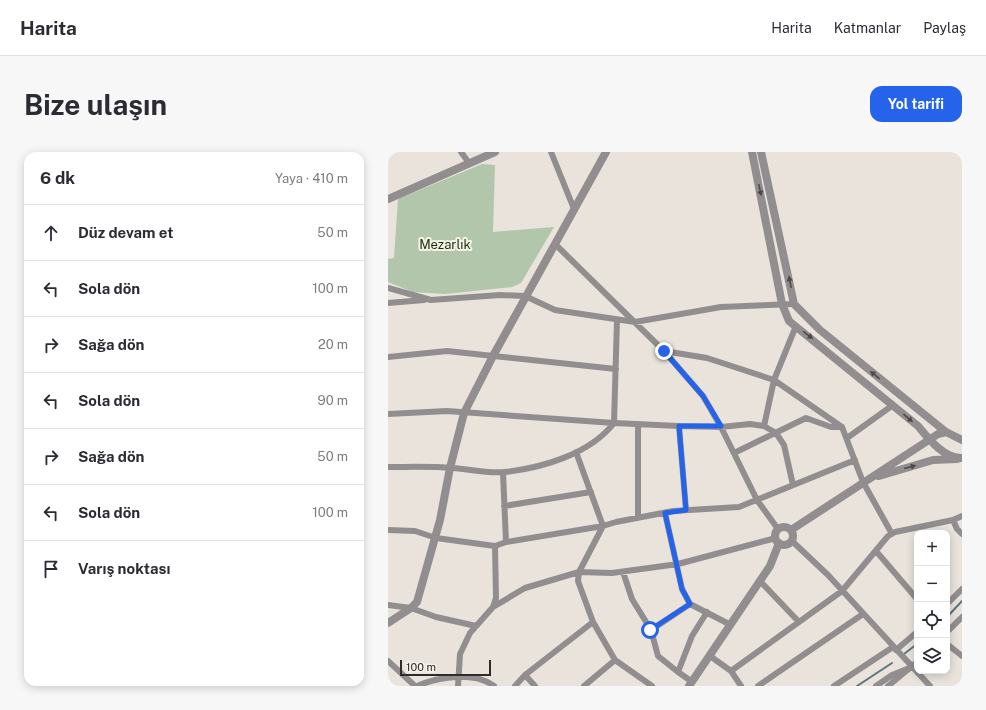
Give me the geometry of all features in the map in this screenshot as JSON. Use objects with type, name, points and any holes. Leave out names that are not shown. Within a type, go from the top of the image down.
[{"type":"street","points":[[461,152],[469,164]]},
{"type":"street","points":[[388,199],[495,152]]},
{"type":"street","points":[[551,152],[574,208]]},
{"type":"street","points":[[388,623],[418,602],[436,538],[450,468],[464,413],[493,356],[606,152]]},
{"type":"street","points":[[752,152],[782,304],[789,321],[918,426],[930,441],[943,452],[961,458]]},
{"type":"street","points":[[761,152],[794,304],[820,330],[946,432],[962,440]]},
{"type":"street","points":[[555,244],[664,351],[703,396],[721,426],[757,500],[778,529]]},
{"type":"street","points":[[388,288],[431,300]]},
{"type":"street","points":[[388,303],[500,295],[526,296],[555,310],[635,322],[721,306],[794,304]]},
{"type":"street","points":[[388,467],[450,468],[503,473],[546,463],[576,452],[606,434],[614,423],[618,320]]},
{"type":"street","points":[[764,426],[774,380],[796,326]]},
{"type":"street","points":[[388,357],[447,351],[616,369]]},
{"type":"street","points":[[664,351],[707,358],[774,380],[842,427],[863,482],[892,534]]},
{"type":"street","points":[[847,438],[893,405]]},
{"type":"street","points":[[388,414],[447,411],[614,423],[679,426],[750,424],[764,426],[776,433],[784,445],[793,485]]},
{"type":"street","points":[[734,453],[806,418],[831,427],[842,427]]},
{"type":"street","points":[[638,424],[638,518]]},
{"type":"street","points":[[679,426],[686,510]]},
{"type":"street","points":[[872,478],[894,462],[930,441],[938,434],[946,432]]},
{"type":"street","points":[[576,452],[603,526],[579,572],[578,581],[593,622],[615,660],[652,686]]},
{"type":"street","points":[[791,530],[863,482],[872,478],[933,460],[961,458]]},
{"type":"street","points":[[388,530],[415,531],[436,538],[495,546],[506,542],[603,526],[665,513],[686,510],[739,507],[855,460]]},
{"type":"street","points":[[503,473],[506,542]]},
{"type":"street","points":[[504,506],[591,492]]},
{"type":"street","points":[[665,513],[678,564],[682,589],[690,604],[731,625]]},
{"type":"street","points":[[730,671],[842,591],[892,534],[954,520],[962,516]]},
{"type":"street","points":[[954,520],[957,529],[962,534]]},
{"type":"street","points":[[778,529],[786,527],[791,530],[793,535],[792,541]]},
{"type":"street","points":[[623,572],[632,599],[650,630],[658,656],[690,684],[770,566],[777,541],[776,533],[778,529]]},
{"type":"street","points":[[458,686],[460,654],[470,633],[493,607],[525,588],[579,572],[612,573],[678,564],[777,541],[787,544],[792,541]]},
{"type":"street","points":[[792,541],[842,591],[930,686]]},
{"type":"street","points":[[493,607],[496,598],[495,546]]},
{"type":"street","points":[[876,551],[914,595]]},
{"type":"street","points":[[760,581],[799,622]]},
{"type":"street","points":[[949,602],[962,589]]},
{"type":"street","points":[[388,604],[411,608],[436,618],[476,626]]},
{"type":"street","points":[[650,630],[690,604]]},
{"type":"street","points":[[678,672],[692,636],[707,612]]},
{"type":"street","points":[[758,686],[863,614]]},
{"type":"street","points":[[950,629],[962,617]]},
{"type":"street","points":[[515,686],[525,676],[593,622]]},
{"type":"street","points":[[834,686],[914,634]]},
{"type":"street","points":[[950,646],[962,656]]},
{"type":"street","points":[[710,656],[730,671],[741,686]]},
{"type":"street","points":[[584,686],[615,660]]},
{"type":"street","points":[[388,661],[416,686],[432,679],[458,676],[488,682],[494,686]]},
{"type":"street","points":[[876,686],[892,675],[912,667]]},
{"type":"street","points":[[888,686],[912,667]]},
{"type":"street","points":[[525,676],[535,686]]},
{"type":"street","points":[[637,686],[643,681]]},
{"type":"green space","name":"Mezarlık","points":[[482,164],[495,165],[493,232],[554,227],[521,283],[512,287],[445,294],[413,292],[388,282],[388,259],[394,258],[398,199]]},
{"type":"waterway","points":[[950,614],[962,601]]},
{"type":"waterway","points":[[904,654],[914,646]]},
{"type":"waterway","points":[[857,686],[892,663]]},
{"type":"route","points":[[650,630],[690,604],[682,589],[678,564],[665,513],[686,510],[679,426],[721,426],[703,396],[664,351]]}]
